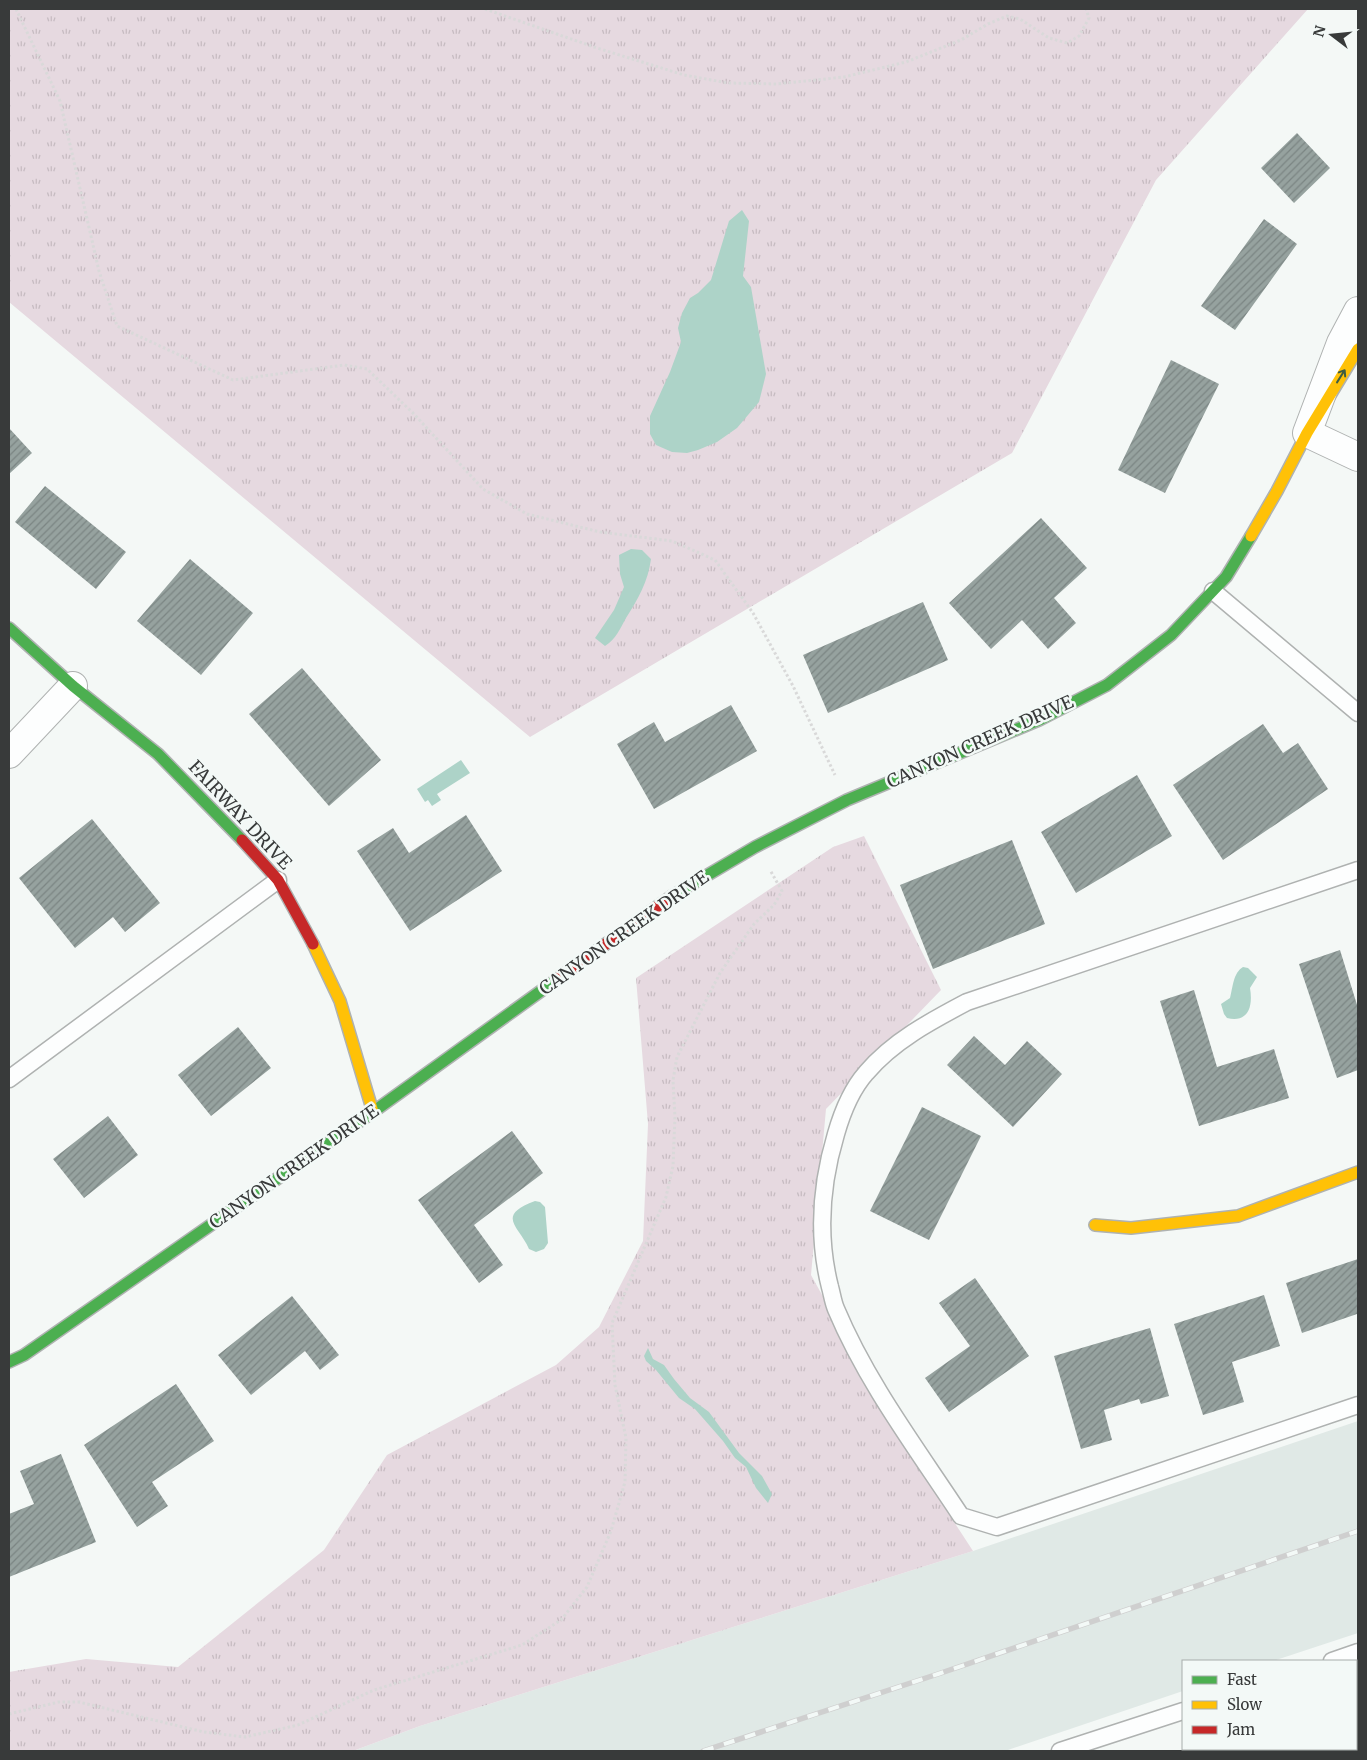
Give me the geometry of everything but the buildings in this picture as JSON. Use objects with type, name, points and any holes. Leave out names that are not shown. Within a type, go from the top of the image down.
[{"type":"street","name":"CANYON CREEK DRIVE","points":[[1307,433],[1341,343],[1358,311]]},
{"type":"street","name":"CANYON CREEK DRIVE","points":[[9,1362],[24,1355],[373,1112],[669,898],[755,846],[847,800],[1039,720],[1107,684],[1171,635],[1226,577],[1277,491],[1307,433],[1358,349]]},
{"type":"street","points":[[1307,433],[1358,457]]},
{"type":"street","name":"FAIRWAY DRIVE","points":[[9,628],[73,686],[158,754],[230,827],[278,880],[309,935],[340,1001],[373,1112]]},
{"type":"street","points":[[9,754],[73,686]]},
{"type":"street","points":[[1095,1225],[1131,1228],[1238,1216],[1358,1172]]},
{"type":"lane","points":[[1213,591],[1358,713]]},
{"type":"lane","points":[[1358,870],[968,1002],[921,1027],[889,1051],[866,1074],[851,1096],[840,1121],[829,1158],[824,1186],[821,1226],[825,1266],[835,1307],[854,1348],[875,1384],[961,1516],[997,1527],[1358,1405]]},
{"type":"lane","points":[[9,1079],[278,880]]},
{"type":"lane","points":[[1335,1660],[1358,1652]]},
{"type":"lane","points":[[1060,1751],[1182,1711]]},
{"type":"path","points":[[16,9],[60,101],[99,271],[117,326],[232,380],[344,365],[367,369],[413,413],[483,489],[527,514],[600,532],[672,541],[715,560],[758,621],[793,686],[847,800]]},
{"type":"path","points":[[485,9],[684,76],[728,83],[777,84],[844,77],[906,62],[961,40],[988,24],[1007,16],[1020,20],[1050,38],[1067,43],[1079,36],[1089,18],[1086,9]]},
{"type":"path","points":[[9,1714],[59,1702],[79,1702],[204,1732],[244,1737],[298,1725],[374,1690],[522,1645],[561,1620],[587,1587],[611,1531],[625,1482],[626,1438],[614,1385],[612,1323],[668,1189],[673,1166],[675,1117],[673,1080],[677,1057],[720,973],[754,924],[774,905],[782,891],[755,846]]},
{"type":"shaded area","points":[[742,210],[749,221],[743,276],[751,287],[766,374],[759,402],[737,428],[717,442],[687,453],[672,452],[656,445],[650,434],[650,416],[681,342],[678,328],[682,313],[690,298],[711,280],[729,221]]},
{"type":"shaded area","points":[[631,549],[642,550],[651,559],[648,575],[620,630],[605,646],[595,638],[614,610],[624,587],[620,574],[619,555]]},
{"type":"shaded area","points":[[461,760],[470,773],[437,794],[441,800],[432,806],[428,800],[425,802],[417,789]]},
{"type":"shaded area","points":[[1243,967],[1248,968],[1257,977],[1250,988],[1250,1007],[1248,1012],[1240,1018],[1227,1018],[1221,1004],[1230,998],[1235,977]]},
{"type":"shaded area","points":[[535,1201],[540,1202],[545,1207],[548,1243],[544,1249],[536,1252],[529,1249],[513,1222],[516,1212],[523,1206]]},
{"type":"shaded area","points":[[648,1348],[653,1359],[664,1365],[690,1398],[709,1412],[739,1453],[762,1476],[772,1494],[768,1503],[756,1488],[746,1467],[735,1458],[695,1409],[679,1398],[646,1361],[644,1356]]},
{"type":"shaded area","points":[[1358,1421],[1358,1633],[1276,1660],[1182,1660],[1182,1691],[1005,1751],[353,1751],[420,1726],[973,1551]]},
{"type":"green space","points":[[9,9],[1308,9],[1156,180],[1012,453],[530,737],[9,302]]},
{"type":"green space","points":[[864,836],[941,990],[826,1109],[811,1275],[913,1459],[973,1551],[420,1726],[353,1751],[9,1751],[9,1672],[86,1659],[178,1667],[324,1550],[387,1455],[556,1365],[599,1327],[643,1241],[648,1124],[636,978],[833,847]]},
{"type":"railway","points":[[703,1751],[938,1674],[1358,1531]]},
{"type":"traffic: fast","points":[[672,896],[755,847],[847,800],[1039,720],[1107,685],[1171,635],[1226,577],[1251,536]]},
{"type":"traffic: fast","points":[[9,628],[73,686],[158,754],[242,840]]},
{"type":"traffic: fast","points":[[9,1362],[24,1355],[373,1112],[559,978]]},
{"type":"traffic: slow","points":[[1251,536],[1307,433],[1358,349]]},
{"type":"traffic: slow","points":[[313,944],[340,1001],[373,1112]]},
{"type":"traffic: slow","points":[[1095,1225],[1131,1228],[1238,1216],[1358,1172]]},
{"type":"traffic: jam","points":[[242,840],[278,880],[313,944]]},
{"type":"traffic: jam","points":[[559,978],[672,896]]}]
